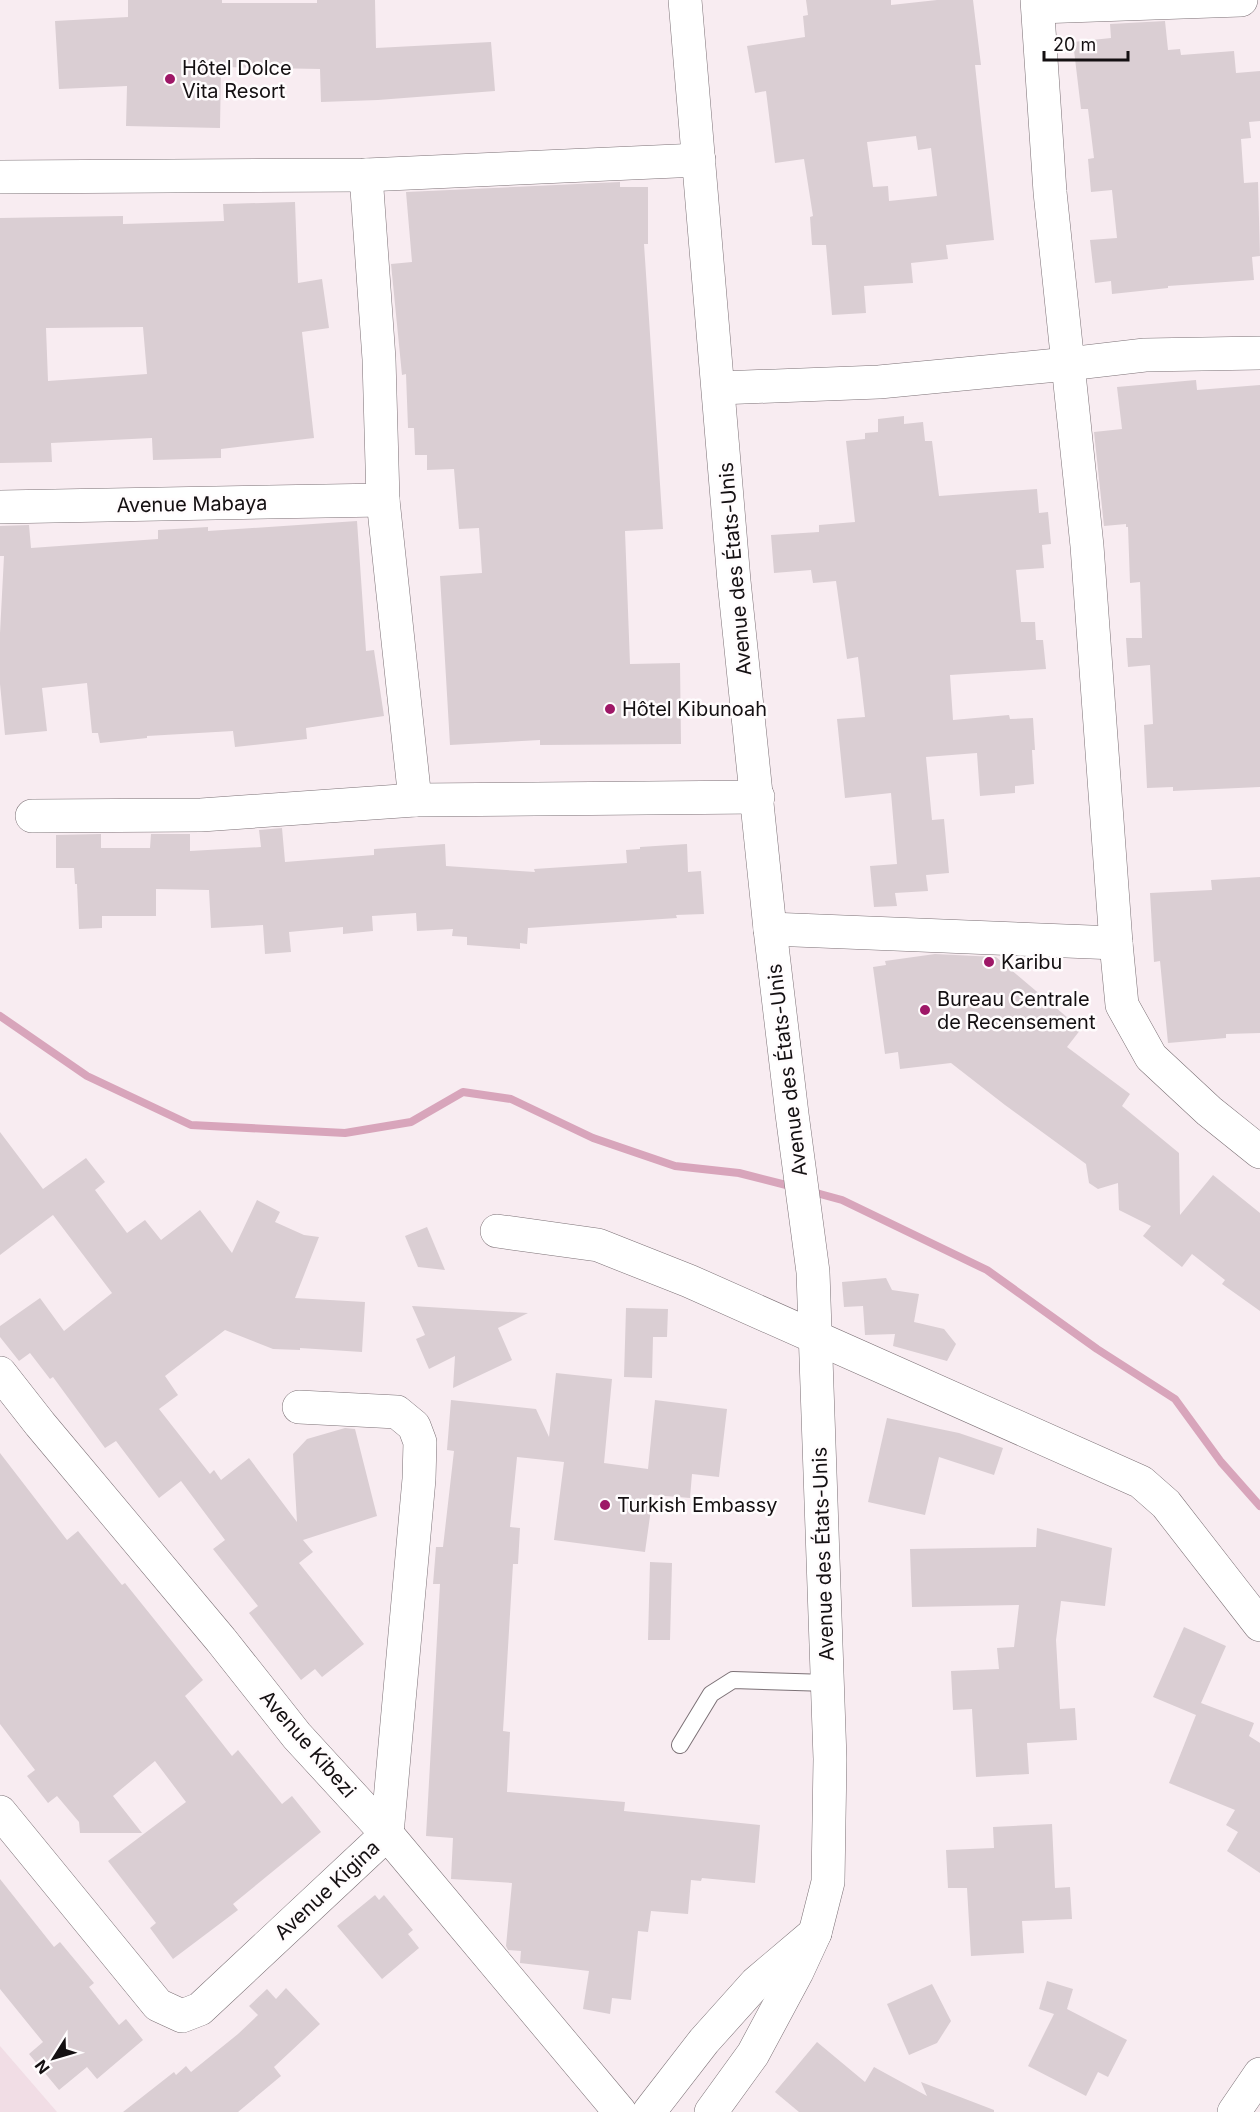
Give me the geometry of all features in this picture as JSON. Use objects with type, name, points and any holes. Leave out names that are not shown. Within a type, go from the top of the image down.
[{"type":"street","name":"Avenue des États-Unis","points":[[685,0],[734,581],[770,929],[813,1272],[830,1758],[828,1882],[815,1933],[753,2054],[711,2112]]},
{"type":"street","points":[[1241,0],[1037,3],[1050,192],[1089,569],[1122,1005],[1150,1057],[1209,1111],[1260,1152]]},
{"type":"street","points":[[0,177],[366,175],[699,160]]},
{"type":"street","points":[[366,175],[379,359],[383,500],[415,800]]},
{"type":"street","points":[[718,388],[879,382],[1145,355],[1260,353]]},
{"type":"street","name":"Avenue Mabaya","points":[[0,507],[383,500]]},
{"type":"street","points":[[32,816],[201,815],[415,800],[758,797]]},
{"type":"street","points":[[770,929],[1116,943]]},
{"type":"street","points":[[497,1231],[598,1245],[689,1281],[1141,1482],[1166,1504],[1260,1625]]},
{"type":"street","name":"Avenue Kibezi","points":[[0,1373],[221,1640],[297,1736],[387,1834],[620,2112]]},
{"type":"street","name":"Avenue Kigina","points":[[0,1812],[158,2005],[182,2016],[200,2009],[387,1834],[419,1479],[420,1442],[414,1426],[397,1412],[299,1407]]},
{"type":"street","points":[[649,2112],[704,2041],[756,1983],[815,1933]]},
{"type":"street","points":[[1234,2112],[1260,2074]]},
{"type":"lane","points":[[680,1745],[711,1694],[733,1680],[828,1683]]},
{"type":"shaded area","points":[[0,2046],[57,2112],[0,2112]]},
{"type":"building","points":[[128,0],[317,3],[317,0],[375,0],[376,48],[491,42],[495,91],[321,102],[320,69],[221,67],[220,128],[126,126],[127,86],[59,89],[55,21],[128,17]]},
{"type":"building","points":[[806,0],[891,0],[891,5],[937,0],[973,0],[981,65],[975,65],[994,240],[946,245],[948,259],[911,263],[913,283],[864,286],[866,313],[832,315],[826,245],[812,245],[810,217],[813,216],[804,159],[775,163],[766,91],[755,93],[747,46],[805,37],[803,16],[808,15]],"holes":[[[916,136],[918,150],[931,148],[937,196],[889,201],[888,186],[873,187],[867,142]]]},
{"type":"building","points":[[1165,21],[1168,50],[1180,49],[1181,55],[1234,51],[1236,73],[1260,71],[1260,121],[1249,122],[1251,138],[1241,139],[1244,183],[1258,182],[1260,256],[1252,257],[1254,280],[1168,286],[1168,288],[1112,294],[1111,281],[1095,283],[1090,240],[1117,238],[1112,190],[1091,192],[1088,159],[1094,158],[1088,109],[1081,109],[1073,42],[1111,38],[1110,24]]},
{"type":"building","points":[[620,182],[620,187],[648,187],[648,244],[644,244],[663,529],[625,531],[630,664],[680,663],[681,744],[540,745],[540,740],[450,745],[440,576],[482,573],[479,528],[459,529],[454,469],[427,470],[427,455],[415,455],[414,428],[408,428],[406,374],[402,375],[391,264],[412,262],[406,192]]},
{"type":"building","points":[[295,202],[298,283],[322,279],[329,328],[302,332],[314,438],[221,449],[221,458],[153,460],[152,438],[51,443],[52,462],[0,463],[0,218],[123,216],[123,224],[224,221],[223,204]],"holes":[[[143,327],[147,374],[48,381],[46,328]]]},
{"type":"building","points":[[1196,380],[1197,390],[1260,385],[1260,787],[1173,791],[1173,787],[1147,788],[1144,725],[1153,724],[1150,665],[1128,667],[1126,638],[1142,638],[1140,582],[1130,583],[1128,527],[1126,524],[1104,526],[1094,432],[1122,429],[1117,387]]},
{"type":"building","points":[[904,416],[904,424],[923,422],[925,441],[932,441],[939,496],[1037,489],[1039,513],[1048,512],[1051,544],[1042,545],[1044,568],[1016,570],[1021,622],[1035,622],[1036,640],[1043,640],[1046,669],[950,675],[953,720],[1009,715],[1010,719],[1033,718],[1034,784],[1015,786],[1015,793],[980,796],[977,753],[926,757],[932,820],[944,819],[949,873],[926,875],[928,891],[895,893],[897,906],[874,907],[870,866],[897,864],[891,793],[845,798],[837,719],[865,717],[858,657],[847,659],[836,581],[813,583],[811,570],[774,573],[771,535],[819,532],[819,525],[855,522],[846,441],[865,439],[865,433],[878,432],[878,419]]},
{"type":"building","points":[[357,521],[366,651],[374,650],[384,716],[306,728],[307,739],[235,747],[233,731],[147,736],[147,738],[100,743],[98,733],[92,733],[87,683],[42,688],[47,731],[5,735],[0,684],[4,556],[0,556],[0,526],[29,525],[31,548],[158,539],[158,530],[208,527],[208,531]]},
{"type":"building","points":[[282,828],[285,862],[374,855],[374,849],[445,844],[446,866],[535,872],[534,869],[627,863],[626,850],[687,844],[688,872],[701,871],[704,914],[676,915],[677,918],[528,928],[527,944],[520,943],[520,949],[467,945],[467,937],[452,936],[453,929],[417,931],[416,913],[372,916],[373,931],[343,934],[343,927],[289,932],[291,952],[265,954],[263,925],[211,928],[209,890],[156,889],[156,916],[102,916],[102,928],[79,929],[74,868],[56,868],[56,835],[101,834],[101,848],[150,848],[151,834],[190,834],[190,851],[261,847],[259,830]]},
{"type":"building","points":[[1260,877],[1260,1033],[1226,1034],[1226,1038],[1168,1043],[1160,961],[1154,962],[1150,893],[1212,890],[1211,880]]},
{"type":"building","points":[[935,954],[996,957],[1081,1029],[1067,1047],[1130,1094],[1122,1106],[1179,1153],[1180,1215],[1213,1175],[1260,1213],[1260,1311],[1222,1284],[1225,1280],[1192,1254],[1182,1267],[1143,1236],[1151,1226],[1119,1210],[1118,1183],[1098,1189],[1089,1183],[1086,1164],[951,1063],[900,1069],[898,1052],[885,1054],[873,967],[886,965],[885,961]]},
{"type":"building","points":[[0,1132],[43,1189],[86,1158],[105,1182],[95,1190],[127,1233],[145,1220],[161,1240],[200,1210],[232,1253],[257,1200],[280,1212],[275,1222],[304,1235],[319,1237],[295,1298],[365,1302],[362,1352],[300,1348],[300,1350],[273,1349],[225,1330],[165,1376],[178,1395],[159,1409],[210,1474],[214,1470],[221,1480],[249,1458],[297,1522],[293,1454],[307,1439],[345,1428],[355,1429],[377,1516],[303,1540],[313,1552],[299,1563],[364,1644],[322,1677],[315,1669],[301,1680],[249,1613],[258,1606],[213,1549],[225,1540],[181,1481],[159,1498],[116,1441],[105,1448],[53,1377],[50,1379],[30,1353],[19,1361],[0,1337],[0,1326],[40,1298],[64,1331],[112,1293],[53,1215],[0,1255]]},
{"type":"building","points":[[427,1227],[445,1270],[418,1267],[405,1236]]},
{"type":"building","points":[[886,1278],[892,1290],[919,1294],[914,1322],[944,1329],[956,1344],[947,1361],[893,1346],[895,1334],[865,1335],[863,1306],[844,1307],[842,1282]]},
{"type":"building","points":[[412,1306],[528,1313],[498,1328],[512,1360],[453,1388],[455,1356],[429,1369],[416,1339],[425,1335]]},
{"type":"building","points":[[626,1308],[668,1309],[667,1337],[653,1337],[652,1378],[624,1377]]},
{"type":"building","points":[[556,1373],[612,1379],[604,1463],[648,1469],[655,1400],[727,1409],[719,1477],[692,1474],[690,1498],[653,1495],[645,1552],[554,1540],[564,1462],[517,1457],[510,1527],[520,1528],[518,1564],[513,1564],[503,1731],[510,1732],[507,1792],[625,1802],[624,1811],[760,1825],[755,1883],[702,1878],[701,1881],[691,1880],[688,1914],[651,1911],[648,1932],[638,1931],[631,2000],[612,1998],[610,2014],[583,2009],[589,1971],[520,1963],[521,1951],[508,1950],[506,1946],[512,1883],[451,1879],[453,1838],[426,1836],[440,1584],[433,1584],[436,1547],[443,1547],[454,1451],[447,1450],[451,1400],[536,1409],[549,1437]]},
{"type":"building","points":[[887,1418],[959,1433],[1003,1448],[994,1475],[939,1457],[925,1515],[868,1502]]},
{"type":"building","points":[[0,1453],[67,1540],[78,1531],[122,1585],[125,1583],[203,1680],[185,1696],[232,1756],[238,1750],[282,1804],[292,1796],[321,1832],[233,1904],[238,1910],[173,1959],[150,1928],[156,1923],[108,1861],[186,1802],[155,1761],[113,1796],[142,1833],[80,1833],[79,1822],[57,1796],[48,1803],[27,1776],[35,1770],[0,1724]]},
{"type":"building","points":[[1037,1528],[1112,1548],[1105,1606],[1061,1601],[1056,1640],[1060,1709],[1075,1708],[1077,1740],[1027,1743],[1029,1774],[976,1777],[972,1709],[953,1710],[951,1671],[999,1669],[997,1648],[1014,1647],[1019,1605],[912,1607],[910,1549],[1036,1547]]},
{"type":"building","points":[[650,1562],[672,1563],[670,1640],[648,1640]]},
{"type":"building","points":[[1184,1627],[1226,1646],[1201,1703],[1254,1723],[1249,1736],[1260,1743],[1260,1873],[1227,1851],[1238,1832],[1226,1825],[1235,1810],[1169,1783],[1196,1715],[1153,1697]]},
{"type":"building","points":[[1052,1824],[1055,1888],[1070,1887],[1072,1919],[1022,1921],[1024,1953],[971,1956],[967,1888],[948,1888],[946,1850],[994,1848],[993,1827]]},
{"type":"building","points":[[0,1879],[54,1947],[60,1942],[94,1983],[89,1987],[119,2025],[126,2019],[143,2040],[97,2079],[87,2067],[59,2090],[29,2054],[43,2042],[0,1989]]},
{"type":"building","points":[[375,1895],[379,1900],[384,1895],[413,1930],[408,1934],[419,1948],[382,1979],[337,1926]]},
{"type":"building","points":[[1047,1981],[1073,1989],[1067,2009],[1127,2040],[1108,2077],[1098,2072],[1086,2096],[1028,2066],[1054,2014],[1039,2009]]},
{"type":"building","points":[[932,1984],[951,2021],[937,2043],[909,2055],[887,2004]]},
{"type":"building","points":[[286,1988],[320,2024],[274,2067],[281,2076],[238,2112],[123,2112],[174,2072],[176,2075],[186,2066],[191,2072],[238,2034],[258,2015],[249,2006],[267,1989],[276,1999]]},
{"type":"building","points":[[817,2042],[865,2082],[874,2067],[927,2096],[921,2082],[994,2110],[994,2112],[799,2112],[775,2092]]},
{"type":"waterway","points":[[0,1016],[87,1076],[191,1125],[345,1133],[411,1122],[463,1092],[511,1099],[593,1138],[675,1166],[739,1173],[794,1187]]},
{"type":"waterway","points":[[809,1191],[842,1200],[987,1270],[1097,1349],[1175,1399],[1221,1462],[1260,1506]]},
{"type":"place","name":"Hôtel Dolce Vita Resort","points":[[170,79]]},
{"type":"place","name":"Hôtel Kibunoah","points":[[610,709]]},
{"type":"place","name":"Karibu","points":[[989,962]]},
{"type":"place","name":"Bureau Centrale de Recensement","points":[[925,1010]]},
{"type":"place","name":"Turkish Embassy","points":[[605,1505]]}]
